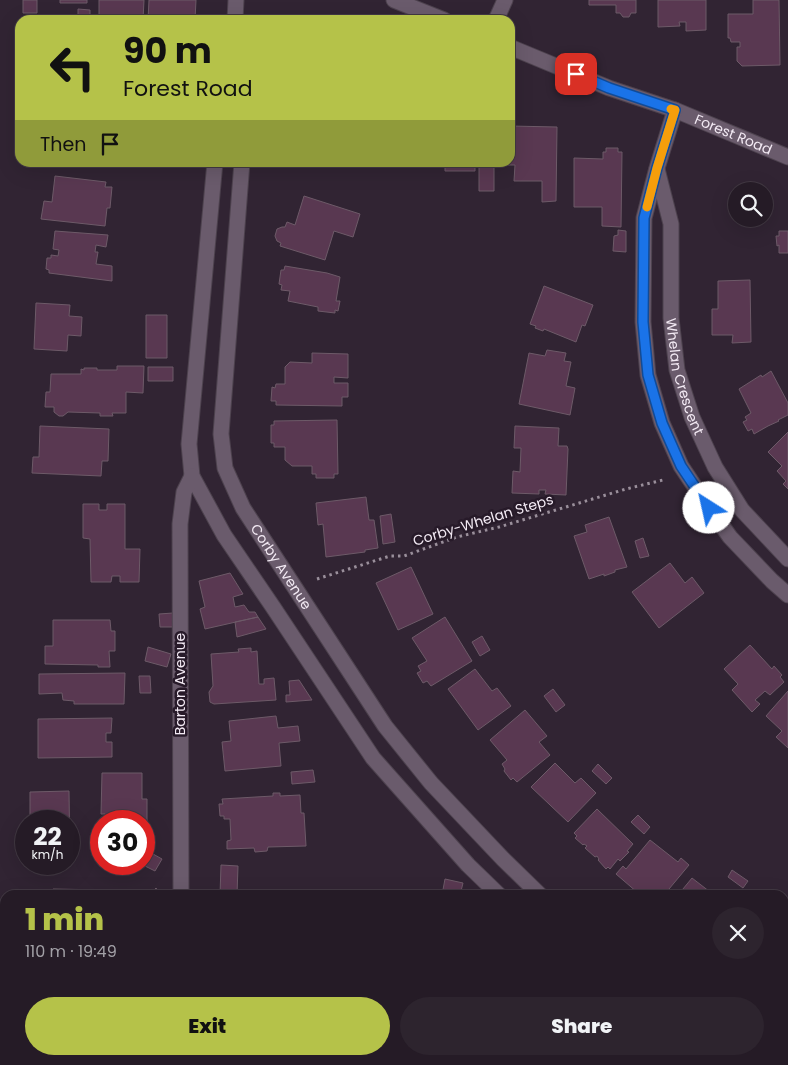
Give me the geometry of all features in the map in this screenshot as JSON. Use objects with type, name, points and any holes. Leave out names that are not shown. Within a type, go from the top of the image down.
[{"type":"street","points":[[235,15],[236,0]]},
{"type":"street","points":[[394,0],[432,15]]},
{"type":"street","points":[[498,15],[505,0]]},
{"type":"street","name":"Forest Road","points":[[515,49],[609,88],[675,110],[788,157]]},
{"type":"street","points":[[675,110],[644,218],[643,322],[648,375],[662,423],[681,466],[730,537],[788,595]]},
{"type":"street","name":"Corby Avenue","points":[[215,167],[189,444],[192,476],[224,535],[374,758],[468,865],[494,890]]},
{"type":"street","name":"Corby Avenue","points":[[242,167],[221,434],[225,468],[243,508],[385,726],[431,783],[535,890]]},
{"type":"street","name":"Whelan Crescent","points":[[657,168],[671,224],[670,318],[677,370],[692,417],[715,466],[742,510],[788,558]]},
{"type":"street","name":"Barton Avenue","points":[[181,890],[180,524],[184,492],[192,476]]},
{"type":"path","name":"Corby-Whelan Steps","points":[[311,581],[390,556],[404,556],[457,537],[499,528],[626,489],[662,481]]},
{"type":"building","points":[[23,0],[37,0],[37,13],[23,13]]},
{"type":"building","points":[[60,0],[87,0],[87,3],[60,3]]},
{"type":"building","points":[[99,0],[144,0],[143,15],[99,15]]},
{"type":"building","points":[[149,0],[196,0],[195,15],[148,15]]},
{"type":"building","points":[[589,0],[636,0],[636,13],[631,13],[629,17],[623,17],[620,13],[616,13],[616,5],[589,5]]},
{"type":"building","points":[[658,0],[706,0],[706,30],[686,31],[686,22],[679,22],[680,26],[658,27]]},
{"type":"building","points":[[753,0],[779,0],[780,65],[742,66],[737,61],[737,47],[740,47],[740,42],[731,42],[730,38],[728,38],[728,14],[753,14]]},
{"type":"building","points":[[78,9],[90,10],[90,15],[78,15]]},
{"type":"building","points":[[515,126],[557,127],[556,201],[542,202],[542,181],[514,181]]},
{"type":"building","points":[[606,148],[618,148],[618,152],[622,152],[621,227],[602,226],[602,207],[574,207],[574,158],[603,159],[603,152],[606,152]]},
{"type":"building","points":[[445,167],[475,167],[475,171],[445,171]]},
{"type":"building","points":[[479,167],[494,167],[494,191],[479,191]]},
{"type":"building","points":[[55,176],[106,182],[105,187],[112,187],[110,208],[107,208],[105,226],[41,219],[44,201],[52,202]]},
{"type":"building","points":[[304,196],[360,214],[353,237],[334,231],[325,260],[280,246],[281,243],[277,241],[275,236],[277,229],[285,227],[287,222],[295,225]]},
{"type":"building","points":[[618,230],[626,231],[626,252],[613,251],[614,236],[618,235]]},
{"type":"building","points":[[55,231],[108,235],[106,247],[96,245],[95,252],[98,252],[96,264],[112,266],[112,281],[49,273],[49,270],[46,269],[47,258],[51,258],[51,255],[58,256],[59,250],[53,249]]},
{"type":"building","points":[[779,231],[788,231],[788,253],[779,253],[776,236],[779,236]]},
{"type":"building","points":[[285,266],[340,277],[336,301],[340,301],[338,311],[335,310],[335,313],[318,311],[318,307],[288,301],[290,291],[281,290],[282,285],[279,284],[281,270],[284,270]]},
{"type":"building","points":[[750,280],[751,342],[732,343],[733,335],[712,335],[712,309],[718,309],[718,281]]},
{"type":"building","points":[[544,286],[593,305],[585,326],[582,325],[576,342],[544,329],[543,331],[535,328],[536,326],[530,324]]},
{"type":"building","points":[[36,303],[70,305],[69,316],[82,317],[81,336],[68,335],[67,351],[34,349]]},
{"type":"building","points":[[146,315],[167,315],[167,358],[146,358]]},
{"type":"building","points":[[547,350],[566,353],[564,361],[571,362],[566,386],[575,388],[570,415],[519,404],[529,353],[545,356]]},
{"type":"building","points":[[312,353],[348,354],[348,378],[334,377],[334,383],[348,383],[348,397],[342,397],[342,406],[276,405],[276,401],[271,401],[272,387],[275,388],[276,384],[285,384],[285,367],[290,362],[312,363]]},
{"type":"building","points":[[117,366],[144,366],[143,393],[126,392],[126,413],[112,413],[113,416],[100,416],[100,413],[68,412],[63,416],[59,416],[54,412],[54,407],[45,407],[46,392],[50,392],[51,374],[81,374],[81,369],[84,370],[84,368],[117,370]]},
{"type":"building","points":[[148,367],[173,367],[173,381],[148,381]]},
{"type":"building","points":[[771,371],[788,403],[788,415],[754,434],[752,429],[748,431],[743,422],[747,420],[745,417],[751,413],[739,389]]},
{"type":"building","points":[[337,420],[338,474],[334,474],[334,478],[316,478],[316,474],[312,474],[312,466],[292,466],[285,460],[285,447],[274,447],[274,443],[271,443],[271,425],[274,425],[274,421]]},
{"type":"building","points":[[40,426],[109,429],[108,461],[102,461],[101,476],[32,473],[33,457],[39,457]]},
{"type":"building","points":[[515,426],[559,428],[558,446],[567,446],[568,449],[566,495],[545,494],[546,490],[539,490],[539,494],[512,493],[513,471],[520,472],[521,448],[514,448]]},
{"type":"building","points":[[788,432],[788,489],[783,484],[786,481],[777,471],[782,466],[768,452]]},
{"type":"building","points":[[366,497],[369,520],[374,520],[378,548],[365,550],[365,552],[326,557],[323,524],[318,525],[316,503]]},
{"type":"building","points":[[83,504],[99,504],[99,510],[107,510],[107,504],[125,504],[125,549],[140,549],[139,582],[120,582],[120,576],[112,576],[111,582],[91,582],[90,539],[83,538]]},
{"type":"building","points":[[391,514],[395,542],[383,544],[380,516]]},
{"type":"building","points":[[609,517],[627,567],[615,570],[615,572],[604,576],[604,574],[589,579],[574,536],[587,532],[585,525]]},
{"type":"building","points":[[643,538],[649,556],[640,558],[635,541]]},
{"type":"building","points":[[670,563],[685,583],[692,577],[704,593],[659,628],[632,592]]},
{"type":"building","points":[[411,567],[433,614],[398,630],[376,583]]},
{"type":"building","points":[[230,573],[243,594],[233,597],[235,607],[244,605],[249,612],[255,612],[258,617],[205,629],[200,609],[205,607],[199,581]]},
{"type":"building","points":[[173,613],[173,627],[160,627],[159,614]]},
{"type":"building","points":[[258,617],[266,629],[237,637],[235,622]]},
{"type":"building","points":[[445,617],[472,661],[431,686],[427,681],[423,683],[417,673],[421,671],[418,666],[427,661],[412,638]]},
{"type":"building","points":[[53,620],[110,620],[111,631],[115,631],[115,651],[109,651],[110,667],[45,664],[45,646],[53,646]]},
{"type":"building","points":[[482,636],[490,650],[480,656],[472,642]]},
{"type":"building","points":[[750,645],[772,669],[774,666],[782,675],[780,677],[784,682],[770,695],[765,691],[755,700],[760,704],[752,712],[732,690],[738,684],[724,669]]},
{"type":"building","points":[[148,647],[171,654],[167,667],[145,661]]},
{"type":"building","points":[[251,648],[251,652],[257,651],[259,684],[264,684],[264,679],[274,678],[276,700],[214,704],[210,702],[209,692],[213,686],[211,654],[239,652],[238,649]]},
{"type":"building","points":[[475,669],[492,691],[497,688],[511,706],[478,730],[448,689]]},
{"type":"building","points":[[125,673],[124,704],[74,704],[74,701],[63,700],[62,693],[39,694],[39,674]]},
{"type":"building","points":[[139,676],[150,676],[151,693],[140,693]]},
{"type":"building","points":[[299,680],[312,700],[286,702],[286,695],[290,695],[289,681]]},
{"type":"building","points":[[553,689],[565,705],[556,712],[544,696]]},
{"type":"building","points":[[788,691],[788,748],[776,737],[782,731],[766,716]]},
{"type":"building","points":[[525,710],[547,736],[539,742],[550,755],[517,782],[513,778],[511,780],[504,771],[505,769],[502,764],[507,760],[490,740]]},
{"type":"building","points":[[276,716],[278,728],[298,726],[300,741],[279,743],[281,766],[225,771],[222,742],[231,741],[229,721]]},
{"type":"building","points":[[112,718],[111,733],[106,733],[106,742],[112,742],[112,757],[38,758],[38,719]]},
{"type":"building","points":[[555,763],[575,783],[581,778],[596,793],[568,822],[531,787]]},
{"type":"building","points":[[598,764],[612,778],[606,784],[592,771]]},
{"type":"building","points":[[313,770],[315,782],[292,784],[291,772]]},
{"type":"building","points":[[102,773],[142,773],[142,799],[147,799],[147,810],[101,810]]},
{"type":"building","points":[[69,791],[69,810],[30,810],[30,792]]},
{"type":"building","points":[[273,793],[280,793],[280,796],[300,795],[301,813],[304,813],[306,846],[268,847],[267,851],[255,852],[254,848],[227,849],[227,841],[231,840],[230,819],[224,819],[224,816],[220,816],[219,804],[223,804],[222,799],[273,796]]},
{"type":"building","points":[[597,809],[633,844],[627,851],[629,852],[620,861],[618,859],[610,869],[608,867],[606,869],[597,856],[595,857],[585,848],[587,846],[575,838],[577,836],[574,833]]},
{"type":"building","points":[[638,815],[650,827],[644,834],[631,822]]},
{"type":"building","points":[[650,840],[678,862],[681,858],[689,865],[668,890],[635,890],[616,874],[623,866],[626,869]]},
{"type":"building","points":[[155,855],[162,859],[155,871]]},
{"type":"building","points":[[221,865],[238,866],[237,890],[220,890]]},
{"type":"building","points":[[732,870],[748,881],[743,888],[728,877]]},
{"type":"building","points":[[692,878],[708,890],[682,890]]},
{"type":"building","points":[[445,879],[463,883],[461,890],[443,890]]},
{"type":"building","points":[[53,889],[104,890],[53,890]]},
{"type":"slow traffic","points":[[647,207],[675,110],[671,109]]},
{"type":"route","points":[[576,74],[609,88],[675,110],[644,218],[643,322],[648,375],[662,423],[681,466],[709,508]]}]
